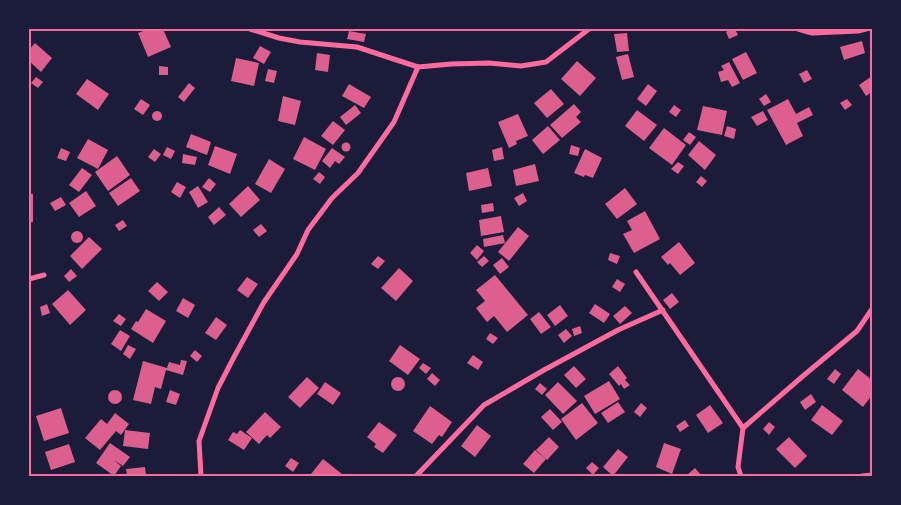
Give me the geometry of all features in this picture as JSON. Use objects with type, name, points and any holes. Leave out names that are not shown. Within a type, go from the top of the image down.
[{"type":"street","points":[[250,29],[300,42],[357,47],[418,67],[489,63],[521,66],[546,62],[589,29]]},
{"type":"street","points":[[798,29],[812,33],[866,29]]},
{"type":"street","points":[[201,476],[199,441],[218,388],[264,302],[297,254],[308,230],[332,198],[358,173],[394,122],[418,67]]},
{"type":"street","points":[[636,272],[664,310],[743,428],[738,467],[742,476]]},
{"type":"street","points":[[29,279],[44,275]]},
{"type":"street","points":[[743,428],[857,331],[872,309]]},
{"type":"street","points":[[416,476],[484,405],[618,330],[664,310]]},
{"type":"street","points":[[862,476],[872,475]]},
{"type":"building","points":[[148,29],[163,29],[171,47],[148,57],[138,33]]},
{"type":"building","points":[[735,29],[738,35],[729,39],[726,32]]},
{"type":"building","points":[[349,31],[366,34],[364,42],[347,39]]},
{"type":"building","points":[[627,33],[629,51],[617,52],[614,34]]},
{"type":"building","points":[[862,41],[865,53],[844,60],[840,47]]},
{"type":"building","points":[[35,43],[52,58],[41,72],[29,61],[29,50]]},
{"type":"building","points":[[260,46],[271,52],[264,64],[253,58]]},
{"type":"building","points":[[746,52],[757,73],[743,80],[732,59]]},
{"type":"building","points":[[317,53],[330,55],[328,72],[315,70]]},
{"type":"building","points":[[628,54],[634,77],[622,80],[616,57]]},
{"type":"building","points":[[236,58],[259,63],[254,86],[231,81]]},
{"type":"building","points":[[577,61],[596,78],[580,96],[561,79]]},
{"type":"building","points":[[729,62],[740,83],[732,87],[728,80],[721,82],[718,72],[724,70],[721,66]]},
{"type":"building","points":[[159,66],[168,67],[168,75],[159,75]]},
{"type":"building","points":[[268,69],[277,71],[274,83],[265,81]]},
{"type":"building","points":[[807,70],[812,79],[804,83],[799,74]]},
{"type":"building","points":[[872,76],[872,92],[866,96],[859,85]]},
{"type":"building","points":[[36,77],[43,82],[38,88],[31,83]]},
{"type":"building","points":[[87,79],[109,94],[98,110],[76,94]]},
{"type":"building","points":[[189,83],[195,88],[184,102],[178,97]]},
{"type":"building","points":[[349,84],[371,97],[364,108],[342,96]]},
{"type":"building","points":[[648,84],[657,91],[646,106],[637,99]]},
{"type":"building","points":[[551,89],[564,104],[547,118],[534,103]]},
{"type":"building","points":[[766,94],[771,102],[764,106],[759,99]]},
{"type":"building","points":[[283,96],[301,101],[295,125],[278,121]]},
{"type":"building","points":[[141,99],[150,105],[143,115],[134,109]]},
{"type":"building","points":[[788,99],[796,114],[809,107],[813,115],[797,123],[803,136],[786,145],[767,110]]},
{"type":"building","points":[[847,99],[852,105],[845,110],[840,103]]},
{"type":"building","points":[[574,104],[581,112],[576,117],[581,122],[562,138],[550,125]]},
{"type":"building","points":[[355,105],[361,113],[346,125],[340,117]]},
{"type":"building","points":[[674,105],[681,110],[676,117],[669,112]]},
{"type":"building","points":[[703,106],[727,111],[722,135],[697,130]]},
{"type":"building","points":[[637,110],[657,125],[644,141],[625,126]]},
{"type":"building","points":[[157,111],[162,116],[157,121],[152,116]]},
{"type":"building","points":[[763,111],[768,120],[757,126],[751,117]]},
{"type":"building","points":[[518,114],[528,136],[516,141],[517,144],[509,148],[498,122]]},
{"type":"building","points":[[333,121],[345,130],[333,145],[321,136]]},
{"type":"building","points":[[548,126],[560,140],[543,154],[532,140]]},
{"type":"building","points":[[727,126],[736,129],[734,139],[724,136]]},
{"type":"building","points":[[664,128],[686,145],[672,165],[649,148]]},
{"type":"building","points":[[689,132],[696,137],[690,145],[683,140]]},
{"type":"building","points":[[191,134],[211,142],[207,155],[186,147]]},
{"type":"building","points":[[304,137],[326,149],[315,170],[293,159]]},
{"type":"building","points":[[88,139],[108,150],[98,169],[77,158]]},
{"type":"building","points":[[699,141],[716,155],[705,170],[688,155]]},
{"type":"building","points":[[346,142],[351,147],[346,152],[341,147]]},
{"type":"building","points":[[571,145],[580,148],[578,156],[569,154]]},
{"type":"building","points":[[215,146],[237,154],[230,174],[208,165]]},
{"type":"building","points":[[167,147],[175,151],[171,159],[163,155]]},
{"type":"building","points":[[502,147],[504,159],[494,161],[492,150]]},
{"type":"building","points":[[61,148],[70,152],[66,161],[57,158]]},
{"type":"building","points":[[332,148],[345,157],[339,164],[335,161],[330,168],[322,161]]},
{"type":"building","points":[[154,149],[161,154],[155,162],[148,157]]},
{"type":"building","points":[[585,149],[602,158],[593,178],[574,173]]},
{"type":"building","points":[[183,154],[197,157],[195,165],[182,163]]},
{"type":"building","points":[[117,156],[130,175],[108,191],[95,172]]},
{"type":"building","points":[[269,159],[285,169],[271,193],[255,184]]},
{"type":"building","points":[[678,162],[684,166],[678,174],[671,169]]},
{"type":"building","points":[[535,164],[539,181],[516,186],[513,170]]},
{"type":"building","points":[[82,168],[92,175],[79,192],[69,185]]},
{"type":"building","points":[[488,168],[492,186],[469,191],[466,173]]},
{"type":"building","points":[[319,172],[325,177],[320,184],[313,179]]},
{"type":"building","points":[[701,176],[707,181],[702,187],[696,182]]},
{"type":"building","points":[[131,178],[140,191],[118,206],[109,193]]},
{"type":"building","points":[[209,178],[216,184],[210,192],[202,187]]},
{"type":"building","points":[[177,182],[186,187],[180,198],[171,192]]},
{"type":"building","points":[[198,186],[208,202],[198,208],[189,192]]},
{"type":"building","points":[[248,186],[260,200],[241,217],[229,204]]},
{"type":"building","points":[[625,188],[637,204],[617,219],[605,204]]},
{"type":"building","points":[[86,191],[96,206],[79,217],[69,203]]},
{"type":"building","points":[[523,193],[527,201],[519,206],[514,198]]},
{"type":"building","points":[[29,194],[33,194],[33,222],[29,222]]},
{"type":"building","points":[[61,197],[66,205],[55,211],[50,203]]},
{"type":"building","points":[[493,203],[494,211],[482,213],[481,205]]},
{"type":"building","points":[[219,207],[226,215],[214,225],[208,217]]},
{"type":"building","points":[[645,211],[660,239],[634,253],[623,234],[632,230],[627,221]]},
{"type":"building","points":[[501,216],[504,232],[481,236],[479,220]]},
{"type":"building","points":[[123,220],[127,226],[119,231],[115,225]]},
{"type":"building","points":[[261,224],[267,231],[259,237],[253,230]]},
{"type":"building","points":[[518,227],[529,236],[509,261],[498,252]]},
{"type":"building","points":[[75,231],[79,231],[83,237],[79,243],[75,243],[71,239],[71,235]]},
{"type":"building","points":[[503,235],[505,243],[484,247],[483,239]]},
{"type":"building","points":[[89,237],[102,249],[82,269],[70,256]]},
{"type":"building","points":[[679,242],[695,263],[680,275],[670,263],[668,265],[661,257]]},
{"type":"building","points":[[477,245],[484,251],[477,260],[470,253]]},
{"type":"building","points":[[610,253],[620,256],[617,264],[608,260]]},
{"type":"building","points":[[378,256],[385,261],[378,269],[371,264]]},
{"type":"building","points":[[484,256],[489,261],[482,267],[477,262]]},
{"type":"building","points":[[502,258],[509,267],[500,274],[493,265]]},
{"type":"building","points":[[399,268],[413,281],[396,301],[381,288]]},
{"type":"building","points":[[71,269],[77,276],[69,282],[64,276]]},
{"type":"building","points":[[495,275],[528,315],[507,332],[494,316],[487,322],[476,308],[485,301],[476,290]]},
{"type":"building","points":[[247,277],[258,284],[248,298],[237,290]]},
{"type":"building","points":[[617,279],[625,284],[620,292],[612,287]]},
{"type":"building","points":[[157,282],[168,292],[159,301],[148,291]]},
{"type":"building","points":[[68,290],[86,310],[70,325],[52,304]]},
{"type":"building","points":[[672,293],[679,302],[670,309],[663,300]]},
{"type":"building","points":[[183,298],[195,305],[188,318],[176,311]]},
{"type":"building","points":[[47,304],[50,313],[42,316],[40,307]]},
{"type":"building","points":[[595,304],[610,314],[604,323],[589,313]]},
{"type":"building","points":[[560,305],[568,316],[555,326],[547,315]]},
{"type":"building","points":[[625,306],[632,313],[620,324],[613,316]]},
{"type":"building","points":[[146,309],[166,321],[153,343],[131,329]]},
{"type":"building","points":[[539,312],[551,327],[541,334],[530,319]]},
{"type":"building","points":[[119,314],[126,319],[121,326],[113,321]]},
{"type":"building","points":[[216,317],[227,325],[216,340],[205,333]]},
{"type":"building","points":[[580,326],[582,333],[574,336],[572,329]]},
{"type":"building","points":[[566,329],[572,336],[564,343],[558,335]]},
{"type":"building","points":[[120,330],[130,336],[121,351],[111,344]]},
{"type":"building","points":[[490,333],[498,338],[493,344],[486,339]]},
{"type":"building","points":[[128,345],[136,349],[130,359],[123,354]]},
{"type":"building","points":[[400,345],[420,359],[408,375],[389,361]]},
{"type":"building","points":[[195,350],[202,356],[197,362],[190,356]]},
{"type":"building","points":[[473,355],[483,362],[478,370],[467,363]]},
{"type":"building","points":[[181,360],[187,361],[183,375],[166,370],[161,389],[155,387],[151,404],[133,400],[143,361],[167,368],[169,362],[180,365]]},
{"type":"building","points":[[423,363],[431,368],[426,374],[419,368]]},
{"type":"building","points":[[574,366],[586,379],[576,388],[564,375]]},
{"type":"building","points":[[618,366],[627,378],[625,380],[630,385],[624,389],[609,374]]},
{"type":"building","points":[[835,369],[841,374],[834,384],[827,379]]},
{"type":"building","points":[[858,369],[872,380],[872,395],[863,407],[842,390]]},
{"type":"building","points":[[432,373],[440,380],[435,386],[427,379]]},
{"type":"building","points":[[307,377],[319,388],[300,408],[288,397]]},
{"type":"building","points":[[398,377],[403,379],[405,384],[403,389],[398,391],[393,389],[391,384],[393,379]]},
{"type":"building","points":[[609,381],[620,399],[595,414],[584,396]]},
{"type":"building","points":[[325,382],[341,393],[333,405],[317,394]]},
{"type":"building","points":[[558,382],[577,401],[563,414],[545,395]]},
{"type":"building","points":[[540,383],[547,389],[542,395],[535,389]]},
{"type":"building","points":[[115,390],[120,392],[122,397],[120,402],[115,404],[110,402],[108,397],[110,392]]},
{"type":"building","points":[[170,390],[180,394],[176,405],[166,402]]},
{"type":"building","points":[[811,394],[816,402],[805,410],[800,402]]},
{"type":"building","points":[[618,402],[625,412],[608,423],[601,413]]},
{"type":"building","points":[[582,403],[598,423],[576,440],[561,419]]},
{"type":"building","points":[[641,403],[647,408],[640,417],[634,412]]},
{"type":"building","points":[[710,405],[723,423],[708,433],[696,415]]},
{"type":"building","points":[[822,405],[843,421],[832,435],[811,420]]},
{"type":"building","points":[[430,406],[452,422],[442,437],[439,435],[432,444],[413,431]]},
{"type":"building","points":[[61,408],[69,433],[44,441],[36,416]]},
{"type":"building","points":[[550,409],[562,422],[553,430],[541,417]]},
{"type":"building","points":[[265,412],[281,427],[270,438],[267,435],[259,444],[246,432]]},
{"type":"building","points":[[115,413],[129,424],[121,435],[116,431],[100,450],[85,438],[101,419],[107,424]]},
{"type":"building","points":[[685,420],[689,426],[680,432],[676,426]]},
{"type":"building","points":[[379,422],[397,435],[383,453],[374,447],[376,444],[367,437]]},
{"type":"building","points":[[769,422],[775,427],[769,435],[763,429]]},
{"type":"building","points":[[477,425],[491,436],[475,457],[461,446]]},
{"type":"building","points":[[125,430],[150,433],[148,449],[123,446]]},
{"type":"building","points":[[240,430],[252,438],[244,450],[228,440],[233,432],[237,434]]},
{"type":"building","points":[[549,437],[559,447],[547,460],[536,450]]},
{"type":"building","points":[[789,437],[807,456],[795,468],[776,449]]},
{"type":"building","points":[[110,443],[130,457],[123,466],[114,460],[121,466],[114,476],[96,463]]},
{"type":"building","points":[[664,443],[681,449],[672,474],[656,467]]},
{"type":"building","points":[[69,444],[75,462],[51,470],[45,452]]},
{"type":"building","points":[[618,449],[628,457],[613,476],[603,467]]},
{"type":"building","points":[[535,450],[546,459],[534,473],[523,464]]},
{"type":"building","points":[[291,458],[299,463],[293,472],[285,466]]},
{"type":"building","points":[[323,459],[342,474],[340,476],[315,476],[311,474]]},
{"type":"building","points":[[592,462],[599,468],[593,475],[586,468]]},
{"type":"building","points":[[145,467],[146,475],[127,476],[126,469]]},
{"type":"building","points":[[695,468],[701,475],[686,476]]}]
